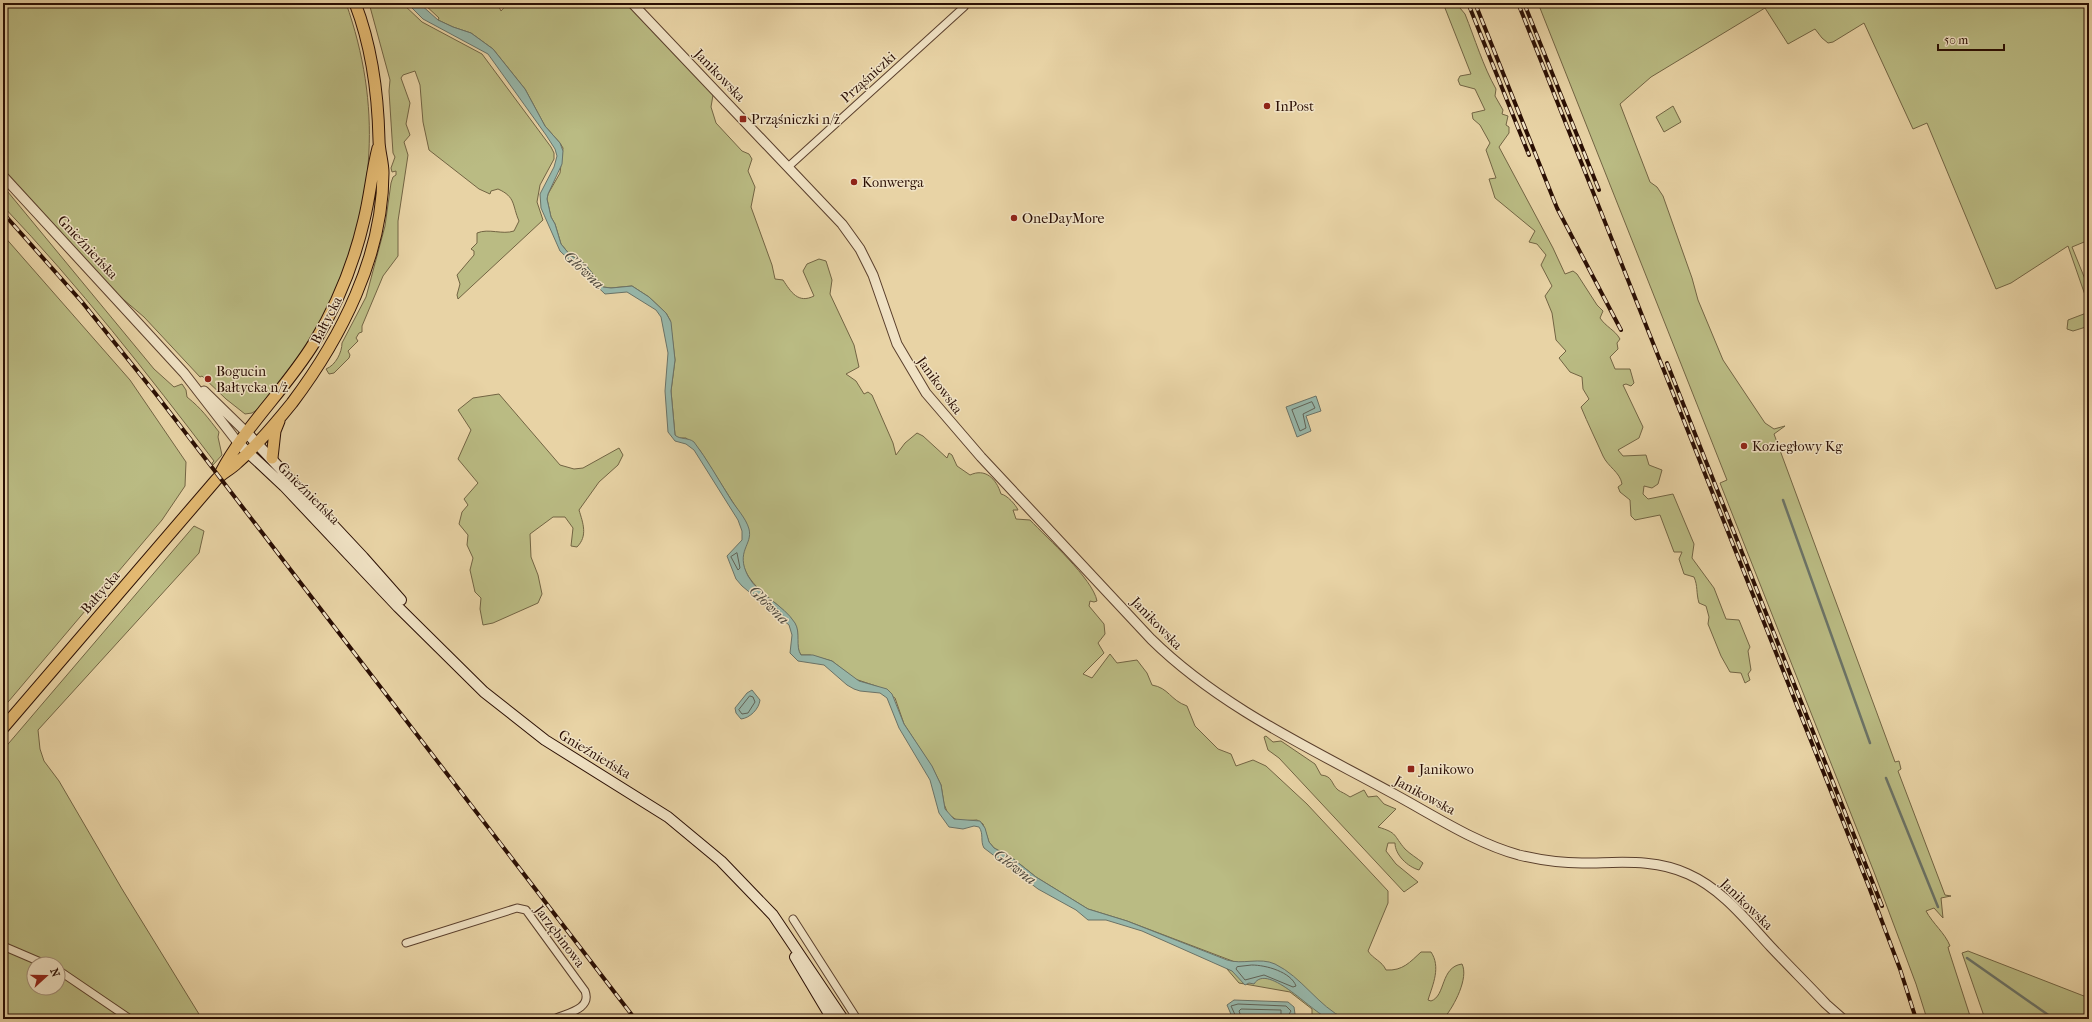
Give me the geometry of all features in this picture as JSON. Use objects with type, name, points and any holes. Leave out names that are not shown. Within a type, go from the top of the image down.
[{"type":"main road","name":"Bałtycka","points":[[219,476],[237,464],[281,415],[313,374],[335,338],[350,308],[362,278],[375,234],[382,193],[383,172],[379,141],[375,79],[367,40],[355,3]]},
{"type":"main road","name":"Bałtycka","points":[[3,728],[219,476],[247,433],[302,362],[339,295],[354,253],[364,219],[379,141]]},
{"type":"main road","points":[[272,458],[275,431],[281,415]]},
{"type":"main road","name":"Gnieźnieńska","points":[[247,433],[272,458],[383,579],[421,628]]},
{"type":"main road","name":"Gnieźnieńska","points":[[240,444],[284,486],[398,607],[421,628],[484,692],[545,740],[668,817],[721,861],[781,927],[843,1019]]},
{"type":"main road","name":"Gnieźnieńska","points":[[758,901],[793,954],[830,1016]]},
{"type":"street","name":"Janikowska","points":[[632,3],[829,208],[860,249],[873,275],[897,344],[914,376],[929,398],[971,446],[1151,639],[1197,680],[1232,705],[1439,818],[1501,849],[1550,861],[1649,863],[1675,868],[1688,874],[1723,897],[1826,1004],[1843,1019]]},
{"type":"street","name":"Prząśniczki","points":[[788,167],[963,5]]},
{"type":"street","name":"Gnieźnieńska","points":[[3,176],[184,373],[247,433]]},
{"type":"street","name":"Gnieźnieńska","points":[[184,373],[240,444]]},
{"type":"street","name":"Jarzębinowa","points":[[406,943],[522,907],[526,910],[585,991],[587,997],[586,1003],[581,1007],[554,1019]]},
{"type":"street","points":[[792,919],[857,1019]]},
{"type":"street","points":[[3,946],[26,956]]},
{"type":"street","points":[[66,975],[130,1019]]},
{"type":"green space","points":[[3,3],[346,3],[358,41],[365,79],[369,116],[369,153],[365,190],[357,227],[346,263],[331,300],[315,332],[299,357],[260,408],[252,413],[245,414],[226,399],[202,376],[200,377],[144,317],[117,294],[3,170]]},
{"type":"green space","points":[[369,3],[402,3],[422,22],[482,54],[551,147],[554,153],[554,159],[540,185],[537,202],[543,220],[458,299],[457,295],[460,284],[457,275],[474,255],[474,251],[471,249],[477,243],[477,233],[486,231],[514,231],[519,221],[513,202],[508,195],[498,189],[491,191],[490,194],[479,189],[429,150],[423,122],[420,85],[415,71],[403,75],[401,78],[410,103],[406,124],[410,135],[404,142],[408,155],[398,221],[398,256],[383,276],[362,326],[362,332],[359,333],[356,338],[358,341],[348,351],[350,355],[349,358],[334,373],[329,374],[326,369],[333,365],[338,358],[342,343],[366,297],[385,226],[391,183],[393,177],[396,175],[396,171],[392,172],[391,168],[395,157],[393,153],[389,91],[390,80]]},
{"type":"green space","points":[[423,3],[497,3],[501,11],[508,3],[626,3],[713,95],[711,107],[716,123],[742,151],[749,154],[752,159],[748,171],[755,187],[751,207],[772,265],[775,279],[783,280],[789,289],[799,298],[804,299],[814,296],[803,271],[807,264],[819,259],[826,261],[832,280],[830,294],[854,345],[859,367],[846,374],[856,381],[864,394],[868,392],[872,395],[893,443],[896,455],[905,443],[917,433],[923,436],[947,458],[949,453],[952,455],[957,466],[970,475],[980,473],[993,479],[1001,494],[1008,498],[1017,508],[1018,510],[1013,510],[1016,519],[1030,520],[1079,570],[1094,592],[1097,601],[1090,601],[1089,606],[1104,624],[1105,634],[1098,643],[1104,653],[1083,674],[1092,678],[1110,654],[1117,663],[1137,660],[1147,673],[1152,685],[1166,691],[1177,701],[1187,706],[1195,726],[1218,749],[1231,754],[1236,766],[1253,760],[1266,766],[1307,804],[1388,891],[1388,903],[1368,951],[1370,954],[1382,964],[1386,970],[1392,970],[1406,965],[1421,952],[1431,952],[1434,958],[1436,970],[1428,1000],[1431,1001],[1439,994],[1450,970],[1455,966],[1462,964],[1464,977],[1460,992],[1445,1017],[1443,1019],[1312,1019],[1312,1009],[1290,992],[1239,983],[1227,969],[1245,963],[1235,962],[1127,921],[1088,909],[1036,877],[1011,857],[994,848],[989,842],[983,824],[977,820],[958,821],[948,814],[944,804],[941,785],[932,767],[904,724],[895,698],[876,686],[855,679],[832,661],[810,655],[801,655],[798,648],[797,631],[794,623],[781,608],[759,589],[747,574],[742,559],[748,534],[746,523],[699,449],[686,438],[678,438],[675,435],[671,391],[675,360],[670,320],[666,313],[649,297],[632,286],[611,288],[603,287],[585,264],[570,255],[561,244],[555,224],[551,217],[547,199],[548,194],[560,173],[563,148],[560,143],[545,126],[525,89],[493,49],[471,33],[438,20],[439,18]]},
{"type":"green space","points":[[1443,3],[1460,3],[1460,8],[1465,14],[1483,62],[1496,89],[1495,96],[1503,110],[1502,114],[1508,116],[1506,125],[1509,127],[1509,133],[1499,147],[1553,248],[1565,274],[1573,271],[1577,274],[1597,305],[1603,311],[1600,318],[1616,333],[1620,339],[1617,343],[1618,349],[1610,357],[1615,369],[1630,369],[1634,383],[1631,386],[1626,384],[1623,385],[1643,427],[1639,438],[1618,450],[1623,456],[1646,455],[1649,465],[1662,470],[1658,484],[1652,488],[1644,486],[1643,494],[1648,499],[1673,494],[1694,544],[1692,558],[1714,588],[1726,619],[1739,620],[1750,647],[1748,651],[1751,670],[1748,674],[1750,680],[1745,683],[1741,673],[1730,672],[1721,656],[1708,624],[1709,617],[1706,606],[1699,603],[1694,577],[1684,574],[1679,559],[1682,552],[1674,552],[1660,515],[1635,520],[1631,516],[1630,500],[1620,492],[1618,487],[1622,484],[1621,480],[1605,460],[1581,407],[1589,399],[1583,389],[1582,377],[1570,372],[1559,358],[1566,351],[1556,340],[1552,313],[1545,296],[1552,286],[1541,265],[1546,255],[1537,244],[1529,242],[1535,231],[1495,198],[1489,179],[1496,178],[1486,150],[1490,143],[1480,125],[1473,119],[1472,113],[1485,110],[1475,89],[1460,85],[1458,80],[1460,76],[1471,74]]},
{"type":"green space","points":[[1538,3],[2089,3],[2089,240],[2072,247],[2089,289],[2089,294],[2085,295],[2068,246],[2011,283],[1996,289],[1927,123],[1913,129],[1864,23],[1833,42],[1828,43],[1815,29],[1788,44],[1765,8],[1651,77],[1620,104],[1650,182],[1657,187],[1663,196],[1692,278],[1698,300],[1723,360],[1765,423],[1774,429],[1785,426],[1774,434],[1895,762],[1899,761],[1901,769],[1898,771],[1945,895],[1951,896],[1941,898],[1943,918],[1934,908],[1926,911],[1950,946],[1948,947],[1949,951],[1971,1019],[1927,1019],[1916,984],[1874,872],[1720,483],[1727,480]]},
{"type":"green space","points":[[1673,106],[1681,122],[1664,132],[1656,117]]},
{"type":"green space","points":[[3,186],[154,369],[174,387],[182,384],[186,390],[187,397],[201,410],[219,432],[218,437],[222,455],[213,465],[212,463],[214,461],[112,330],[59,267],[3,206]]},
{"type":"green space","points":[[3,235],[130,380],[186,462],[185,486],[162,520],[3,708]]},
{"type":"green space","points":[[2089,312],[2089,326],[2073,331],[2067,329],[2068,320]]},
{"type":"green space","points":[[499,394],[560,465],[574,469],[583,468],[619,448],[623,455],[618,465],[599,482],[579,510],[584,534],[577,547],[571,546],[573,528],[565,517],[553,517],[530,534],[531,557],[538,575],[542,594],[538,603],[493,623],[483,625],[480,609],[481,598],[475,592],[470,570],[473,558],[467,545],[468,535],[459,524],[462,512],[468,505],[464,499],[478,483],[458,459],[471,430],[458,410],[473,398]]},
{"type":"green space","points":[[194,526],[204,531],[199,553],[38,730],[40,749],[44,761],[59,781],[122,889],[202,1019],[3,1019],[3,750]]},
{"type":"green space","points":[[1266,736],[1273,742],[1281,741],[1315,764],[1321,775],[1328,777],[1338,790],[1350,797],[1364,790],[1368,797],[1377,796],[1384,804],[1396,809],[1378,827],[1392,833],[1409,853],[1423,863],[1419,870],[1411,866],[1403,860],[1397,852],[1395,843],[1388,843],[1386,851],[1396,864],[1418,882],[1404,892],[1279,758],[1268,750],[1264,737]]},
{"type":"green space","points":[[1968,951],[2089,998],[2089,1019],[1985,1019],[1962,953]]},
{"type":"water","name":"Główna","points":[[407,3],[419,3],[438,20],[471,33],[493,49],[525,89],[545,126],[560,143],[563,151],[562,164],[547,199],[551,217],[555,224],[561,244],[570,255],[585,264],[603,287],[611,288],[632,286],[649,297],[666,313],[671,322],[675,360],[671,391],[675,435],[679,438],[694,442],[746,521],[750,535],[744,554],[744,567],[748,576],[758,589],[784,610],[795,623],[798,631],[798,648],[801,655],[813,655],[832,661],[859,681],[887,689],[892,694],[904,724],[932,766],[941,785],[945,809],[954,819],[980,821],[985,828],[989,842],[994,848],[1011,857],[1036,877],[1088,909],[1127,921],[1227,960],[1239,962],[1263,961],[1275,964],[1294,976],[1326,1007],[1345,1019],[1330,1019],[1323,1016],[1292,992],[1270,979],[1261,979],[1254,984],[1249,983],[1245,985],[1232,971],[1142,931],[1106,920],[1088,920],[1076,910],[1038,889],[984,848],[979,827],[974,826],[963,829],[949,827],[939,813],[930,780],[899,728],[887,698],[880,693],[854,689],[847,685],[824,665],[798,661],[790,653],[792,635],[789,625],[742,586],[736,579],[727,556],[742,540],[742,531],[738,520],[694,450],[686,444],[675,441],[668,432],[665,391],[668,353],[661,317],[656,310],[627,292],[605,294],[560,251],[541,208],[540,194],[554,167],[557,156],[555,149],[546,135],[488,54],[423,19]]},
{"type":"water","points":[[1316,396],[1321,411],[1306,416],[1311,431],[1297,437],[1286,407]]},
{"type":"water","points":[[752,690],[760,700],[759,703],[756,710],[751,715],[741,719],[736,713],[735,708],[747,693]]},
{"type":"water","points":[[1234,1000],[1288,1002],[1294,1007],[1295,1014],[1288,1019],[1233,1019],[1227,1005]]},
{"type":"waterway","points":[[1783,500],[1870,743]]},
{"type":"waterway","points":[[1886,778],[1938,907]]},
{"type":"waterway","points":[[1967,958],[2054,1019]]},
{"type":"railway","points":[[1468,3],[1529,155]]},
{"type":"railway","points":[[1475,3],[1557,208],[1621,330]]},
{"type":"railway","points":[[1518,3],[1869,887],[1900,969],[1916,1019]]},
{"type":"railway","points":[[1524,3],[1599,190]]},
{"type":"railway","points":[[3,213],[82,302],[155,393],[635,1019]]},
{"type":"railway","points":[[1667,363],[1882,906]]},
{"type":"place","name":"InPost","points":[[1267,106]]},
{"type":"place","name":"Prząśniczki n/ż","points":[[743,119]]},
{"type":"place","name":"Konwerga","points":[[854,182]]},
{"type":"place","name":"OneDayMore","points":[[1014,218]]},
{"type":"place","name":"Bogucin Bałtycka n/ż","points":[[208,379]]},
{"type":"place","name":"Koziegłowy Kg","points":[[1744,446]]},
{"type":"place","name":"Janikowo","points":[[1411,769]]}]
